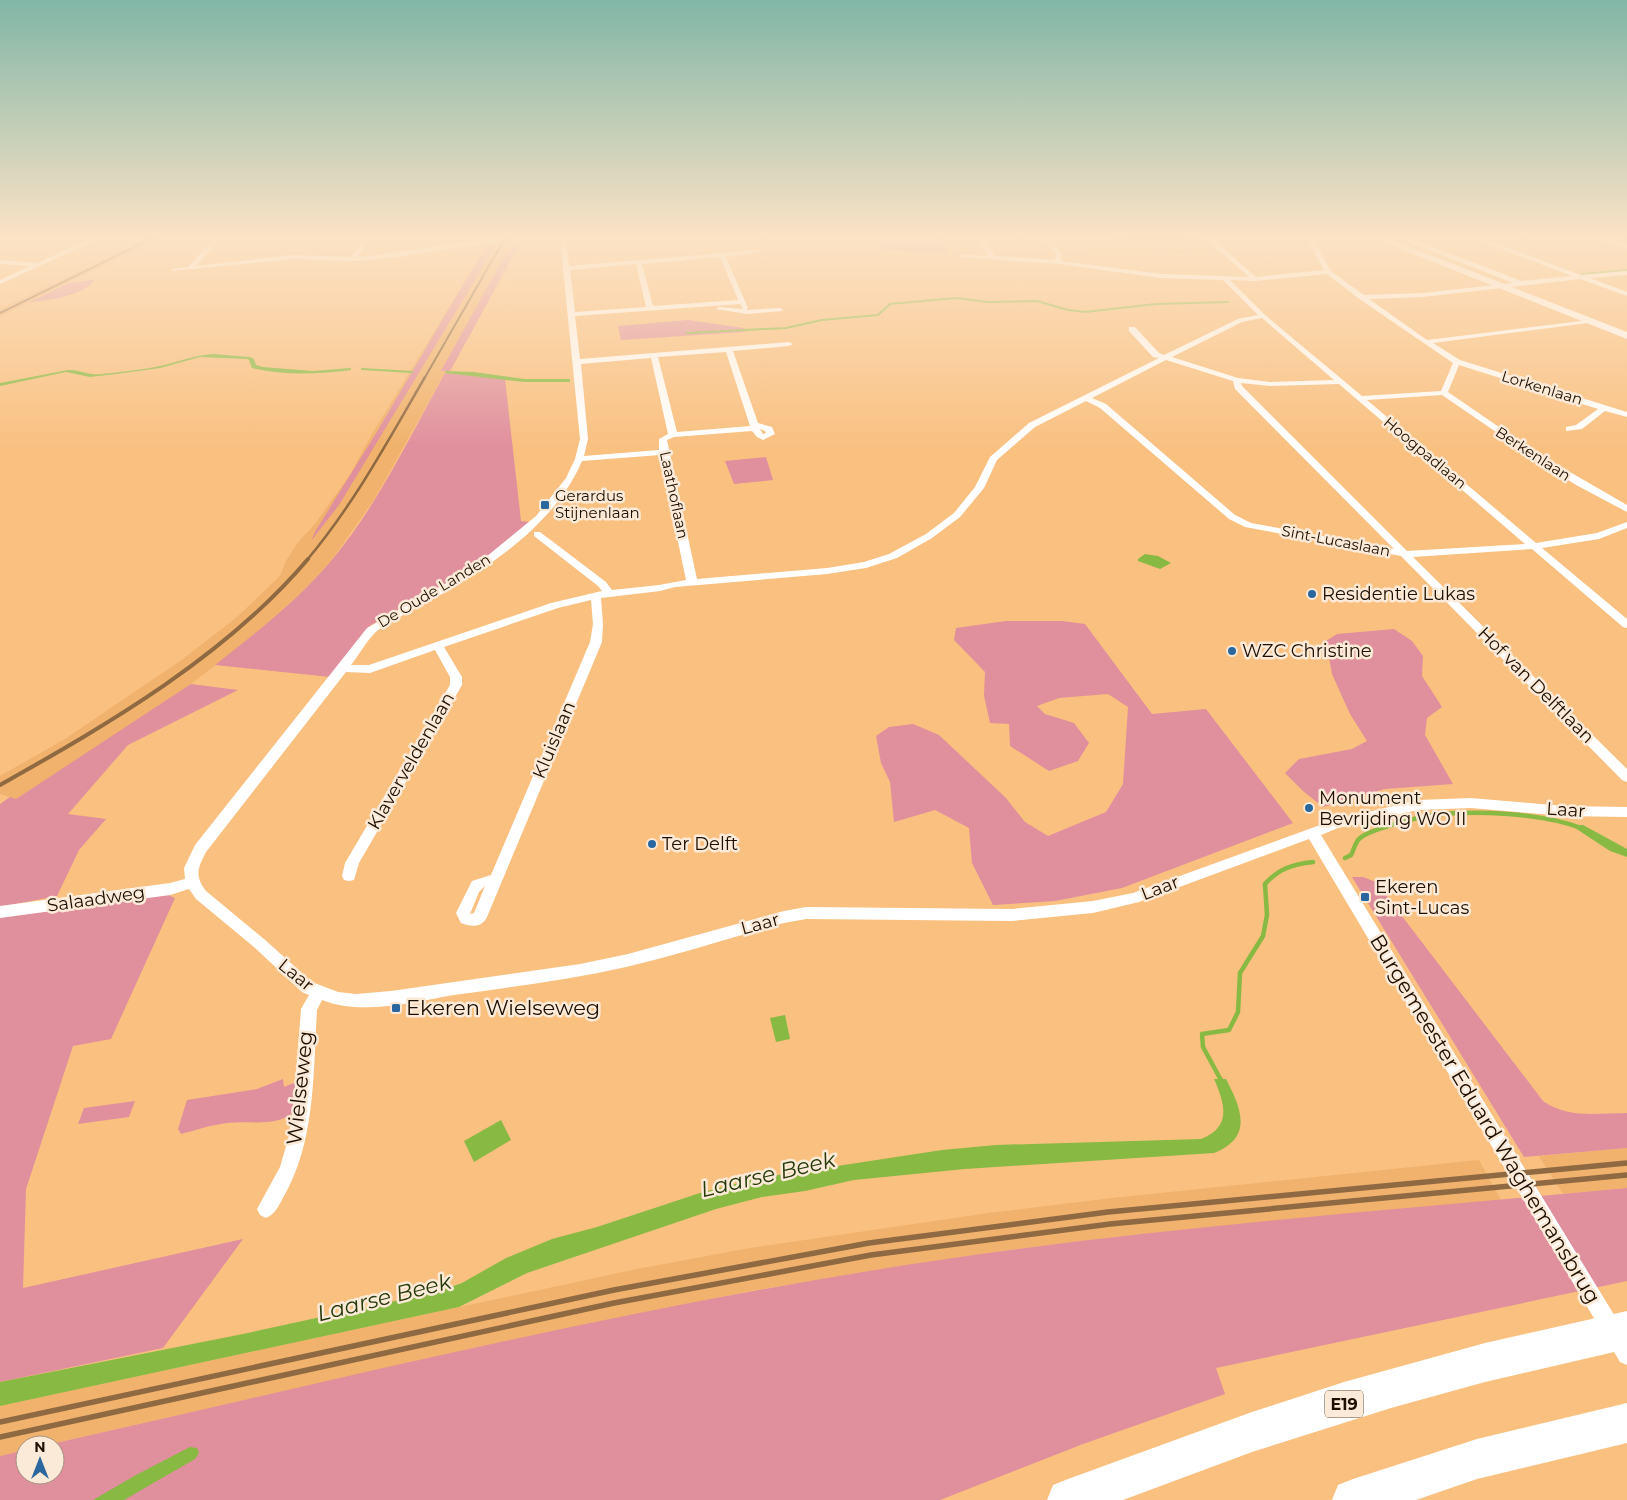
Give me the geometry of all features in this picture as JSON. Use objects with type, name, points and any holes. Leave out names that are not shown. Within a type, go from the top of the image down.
[{"type":"highway","name":"E19","points":[[1068,1500],[1253,1432],[1419,1380],[1574,1341],[1627,1330]]},
{"type":"highway","points":[[1353,1500],[1476,1459],[1627,1423]]},
{"type":"main road","points":[[1554,308],[1627,336]]},
{"type":"street","name":"De Oude Landen","points":[[343,668],[371,630],[454,583],[490,559],[530,527],[570,479],[579,459],[584,438],[569,308]]},
{"type":"street","points":[[570,314],[650,308]]},
{"type":"street","points":[[717,308],[747,312],[780,310]]},
{"type":"street","points":[[745,308],[747,312]]},
{"type":"street","name":"Hoogpadlaan","points":[[1254,308],[1627,625]]},
{"type":"street","name":"Lorkenlaan","points":[[1376,308],[1457,362],[1627,415]]},
{"type":"street","points":[[192,884],[191,868],[200,848],[343,668],[370,669],[555,605],[580,599],[596,598],[609,593],[660,588],[692,582],[827,571],[866,565],[894,556],[929,536],[957,515],[979,488],[994,459],[1032,426],[1240,320],[1262,316]]},
{"type":"street","points":[[1427,342],[1588,321]]},
{"type":"street","points":[[1132,329],[1156,355],[1164,359],[1237,380],[1270,384],[1342,382]]},
{"type":"street","points":[[576,362],[789,344]]},
{"type":"street","points":[[673,435],[755,427],[729,349]]},
{"type":"street","name":"Laathoflaan","points":[[654,355],[673,435],[663,439],[664,452],[692,582]]},
{"type":"street","points":[[1361,398],[1444,393],[1457,362]]},
{"type":"street","name":"Hof van Delftlaan","points":[[1237,380],[1238,387],[1627,777]]},
{"type":"street","name":"Berkenlaan","points":[[1444,393],[1487,425],[1567,476],[1627,509]]},
{"type":"street","name":"Sint-Lucaslaan","points":[[1086,398],[1102,406],[1232,517],[1248,524],[1406,554],[1534,546],[1599,536],[1627,525]]},
{"type":"street","points":[[1569,429],[1579,427],[1604,408]]},
{"type":"street","points":[[579,459],[664,452]]},
{"type":"street","points":[[537,534],[602,584],[609,593]]},
{"type":"street","name":"Kluislaan","points":[[495,880],[596,642],[598,624],[596,598]]},
{"type":"street","name":"Klaverveldenlaan","points":[[348,876],[352,863],[456,685],[456,677],[438,646]]},
{"type":"street","name":"Laar","points":[[192,884],[201,895],[259,943],[307,987],[337,1000],[356,1001],[536,978],[628,960],[784,917],[806,913],[833,912],[980,917],[1068,912],[1106,906],[1134,898],[1336,824],[1418,804],[1470,803],[1564,811],[1627,812]]},
{"type":"street","name":"Burgemeester Eduard Waghemansbrug","points":[[1312,832],[1627,1355]]},
{"type":"street","name":"Salaadweg","points":[[0,912],[170,889],[192,884]]},
{"type":"street","name":"Wielseweg","points":[[266,1210],[284,1177],[293,1155],[300,1116],[308,1009],[318,993]]},
{"type":"shaded area","points":[[2,308],[18,308],[0,317],[0,309]]},
{"type":"shaded area","points":[[448,308],[485,308],[450,371],[446,371],[375,498],[331,561],[305,589],[257,633],[160,706],[16,799],[0,794],[0,776],[65,739],[183,659],[237,617],[280,576],[286,561],[299,541],[315,524],[351,473],[372,434]]},
{"type":"shaded area","points":[[449,308],[458,308],[339,505],[311,541]]},
{"type":"shaded area","points":[[476,308],[485,308],[450,371],[441,371]]},
{"type":"shaded area","points":[[688,320],[744,328],[745,332],[621,340],[618,326]]},
{"type":"shaded area","points":[[213,354],[250,357],[254,359],[256,365],[263,367],[313,371],[351,368],[351,370],[314,373],[264,371],[252,368],[247,359],[200,357],[160,368],[90,377],[66,372],[0,386],[0,383],[68,370],[97,374],[116,372],[153,367]]},
{"type":"shaded area","points":[[446,371],[474,372],[525,379],[570,379],[570,382],[524,382],[445,373]]},
{"type":"shaded area","points":[[445,373],[505,379],[521,521],[530,522],[493,553],[468,570],[420,600],[371,625],[330,677],[215,665],[261,629],[290,603],[331,561],[364,517],[378,494]]},
{"type":"shaded area","points":[[766,457],[773,480],[734,484],[725,461]]},
{"type":"shaded area","points":[[1145,554],[1158,556],[1171,563],[1160,569],[1138,561]]},
{"type":"shaded area","points":[[1006,621],[1062,621],[1085,624],[1152,714],[1206,709],[1293,823],[1122,888],[1055,901],[993,905],[972,863],[969,828],[935,810],[894,822],[890,782],[881,763],[876,736],[889,727],[913,724],[939,735],[1006,798],[1025,822],[1048,836],[1106,812],[1123,784],[1128,707],[1108,694],[1059,698],[1037,706],[1045,714],[1074,723],[1089,743],[1078,761],[1049,771],[1010,746],[1009,724],[990,723],[984,696],[985,672],[954,640],[956,628]]},
{"type":"shaded area","points":[[1394,629],[1412,641],[1423,656],[1422,676],[1442,707],[1427,718],[1425,735],[1453,784],[1385,789],[1323,807],[1285,773],[1299,759],[1352,749],[1367,741],[1350,714],[1332,674],[1326,641],[1337,634]]},
{"type":"shaded area","points":[[191,684],[238,690],[128,745],[68,814],[106,819],[79,850],[57,896],[0,907],[0,804],[10,797],[16,799]]},
{"type":"shaded area","points":[[1583,825],[1627,849],[1627,857],[1610,851],[1572,826]]},
{"type":"shaded area","points":[[1352,877],[1363,877],[1376,882],[1543,1101],[1553,1107],[1573,1113],[1627,1113],[1627,1148],[1524,1157]]},
{"type":"shaded area","points":[[168,895],[175,898],[111,1039],[73,1046],[26,1189],[23,1288],[243,1239],[163,1348],[0,1382],[0,916]]},
{"type":"shaded area","points":[[785,1015],[790,1039],[776,1042],[770,1018]]},
{"type":"shaded area","points":[[283,1079],[284,1087],[299,1081],[294,1112],[287,1117],[270,1122],[221,1124],[181,1134],[178,1129],[187,1100],[257,1089]]},
{"type":"shaded area","points":[[1214,1079],[1226,1079],[1236,1101],[1241,1121],[1235,1139],[1214,1153],[965,1169],[854,1180],[805,1191],[762,1197],[716,1209],[527,1273],[459,1307],[0,1406],[0,1382],[243,1334],[436,1292],[462,1283],[506,1258],[552,1239],[597,1227],[703,1192],[759,1178],[942,1150],[996,1145],[1201,1139],[1218,1128],[1222,1121],[1223,1106]]},
{"type":"shaded area","points":[[135,1101],[129,1117],[78,1124],[84,1108]]},
{"type":"shaded area","points":[[501,1120],[511,1140],[474,1162],[464,1141]]},
{"type":"shaded area","points":[[1627,1148],[1627,1188],[1563,1194],[1539,1156]]},
{"type":"shaded area","points":[[1479,1160],[1501,1200],[1123,1236],[993,1252],[755,1290],[479,1347],[65,1441],[65,1435],[15,1435],[15,1452],[0,1456],[0,1406],[637,1269],[750,1248],[989,1213],[1112,1198]]},
{"type":"shaded area","points":[[1627,1188],[1627,1281],[1216,1368],[1225,1394],[1083,1444],[940,1500],[0,1500],[0,1456],[15,1452],[15,1485],[65,1485],[65,1441],[460,1351],[667,1308],[875,1270],[1062,1243],[1250,1223]]},
{"type":"shaded area","points":[[190,1447],[197,1448],[199,1453],[195,1459],[124,1500],[93,1500],[136,1475]]},
{"type":"waterway","points":[[687,333],[786,328],[822,320],[878,315],[886,308]]},
{"type":"waterway","points":[[1061,308],[1085,312],[1120,308]]},
{"type":"waterway","points":[[362,369],[412,372]]},
{"type":"waterway","name":"Laarse Beek","points":[[1345,858],[1351,855],[1358,840],[1366,834],[1416,818],[1433,815],[1468,813],[1508,814],[1548,819],[1581,828]]},
{"type":"waterway","name":"Laarse Beek","points":[[1222,1082],[1203,1047],[1202,1034],[1229,1030],[1238,1012],[1240,973],[1263,936],[1267,915],[1265,884],[1286,868],[1313,862]]},
{"type":"railway","points":[[0,313],[10,308]]},
{"type":"railway","points":[[424,379],[465,308]]},
{"type":"railway","points":[[307,560],[355,494],[425,377]]},
{"type":"railway","points":[[0,785],[124,712],[204,657],[241,627],[276,594],[308,559]]},
{"type":"railway","points":[[0,1422],[614,1290],[869,1243],[1108,1212],[1627,1163]]},
{"type":"railway","points":[[0,1437],[614,1303],[871,1255],[1110,1224],[1627,1175]]},
{"type":"place","name":"Gerardus Stijnenlaan","points":[[545,505]]},
{"type":"place","name":"Residentie Lukas","points":[[1312,594]]},
{"type":"place","name":"WZC Christine","points":[[1232,651]]},
{"type":"place","name":"Monument Bevrijding WO II","points":[[1309,808]]},
{"type":"place","name":"Ter Delft","points":[[652,844]]},
{"type":"place","name":"Ekeren Sint-Lucas","points":[[1365,897]]},
{"type":"place","name":"Ekeren Wielseweg","points":[[396,1008]]}]
